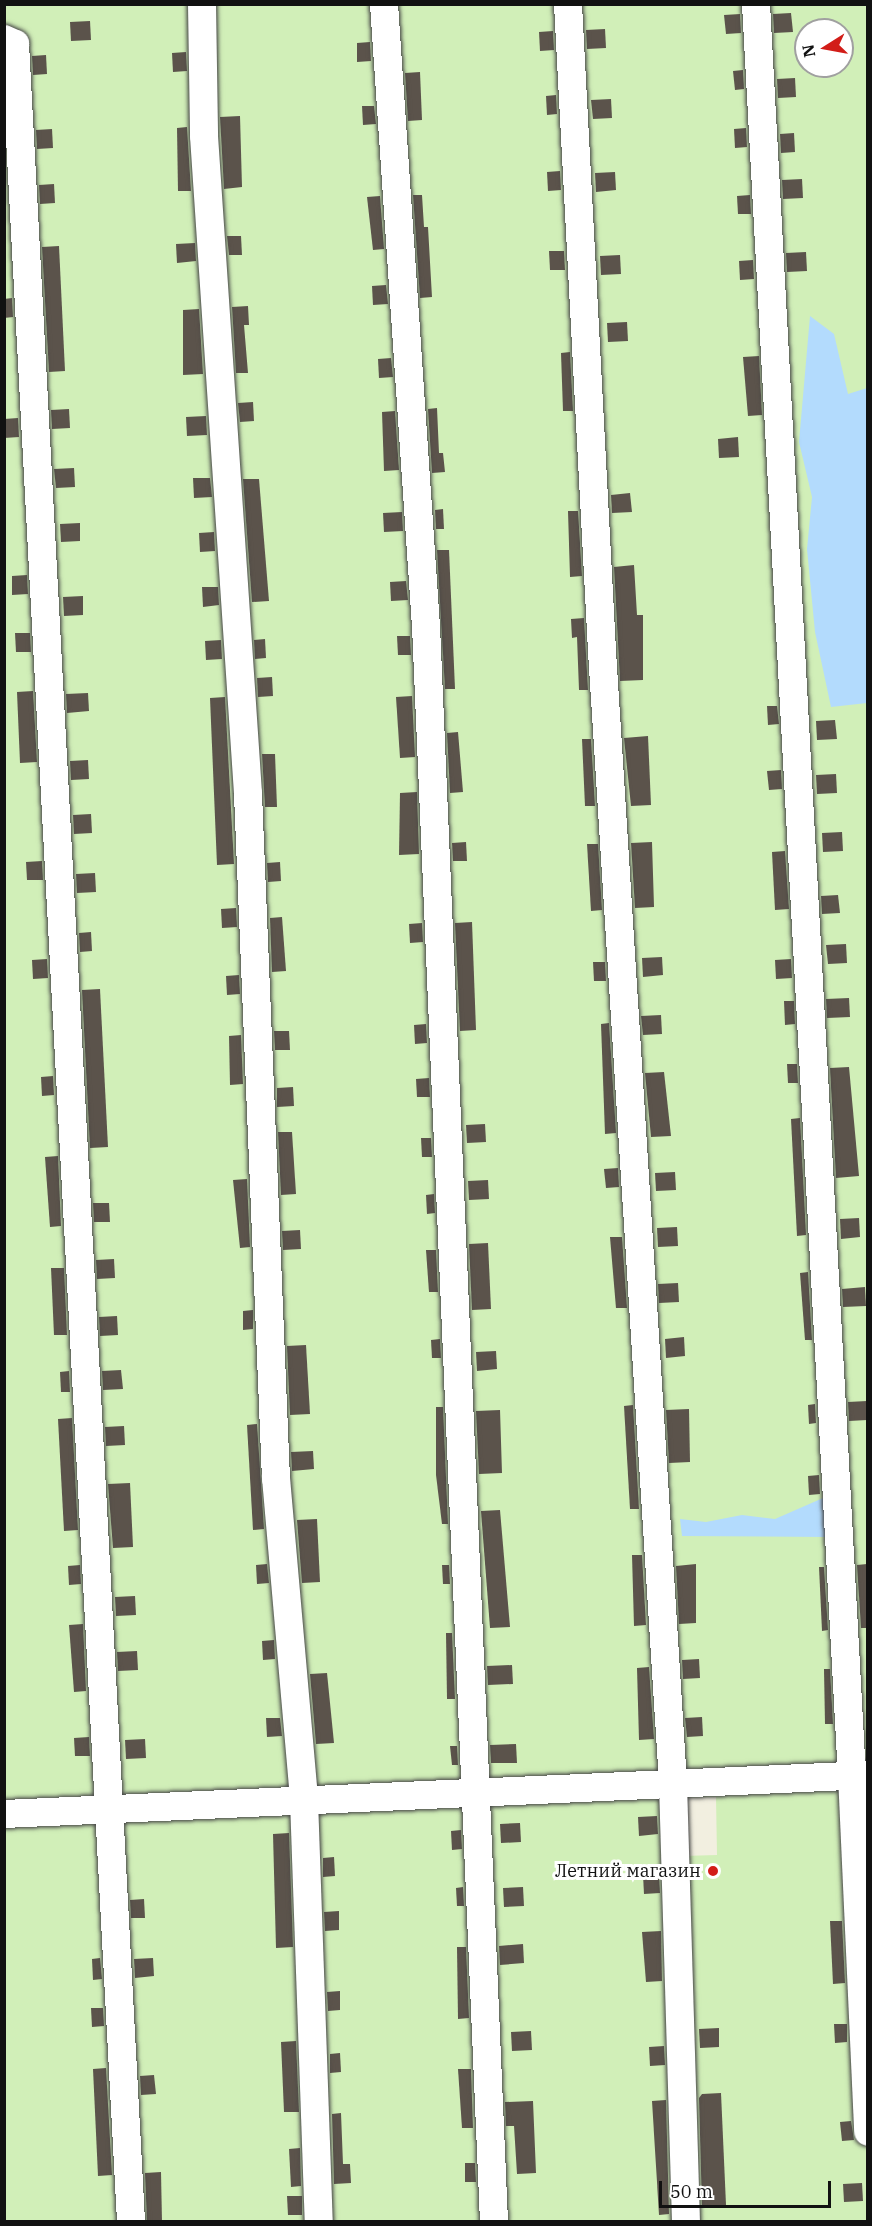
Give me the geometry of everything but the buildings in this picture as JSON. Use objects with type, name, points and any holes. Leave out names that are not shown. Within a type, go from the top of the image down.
[{"type":"street","points":[[202,4],[204,136],[248,794],[276,1478],[304,1800],[319,2222]]},
{"type":"street","points":[[384,4],[426,626],[478,1792],[494,2222]]},
{"type":"street","points":[[568,4],[602,639],[673,1784],[686,2222]]},
{"type":"street","points":[[756,4],[860,1775],[867,2132]]},
{"type":"street","points":[[4,39],[15,44],[16,56],[111,1809],[131,2222]]},
{"type":"street","points":[[4,1814],[860,1775]]},
{"type":"green space","points":[[5,5],[867,5],[867,2221],[5,2221]]},
{"type":"shaded area","points":[[716,1797],[717,1855],[683,1856],[682,1798]]},
{"type":"water","points":[[810,316],[834,334],[848,394],[867,388],[867,703],[831,707],[815,632],[807,549],[812,497],[799,442]]},
{"type":"water","points":[[823,1498],[828,1537],[682,1536],[680,1519],[706,1522],[742,1515],[775,1519]]},
{"type":"place","name":"Летний магазин","points":[[713,1871]]}]
